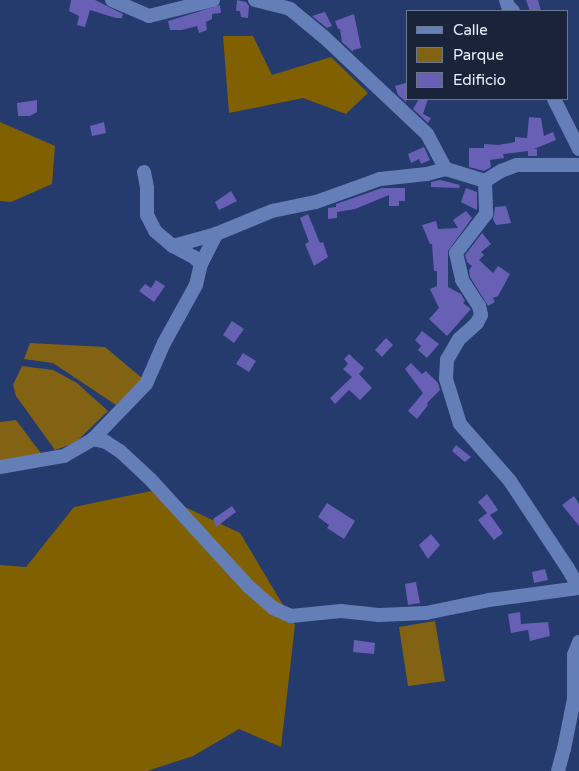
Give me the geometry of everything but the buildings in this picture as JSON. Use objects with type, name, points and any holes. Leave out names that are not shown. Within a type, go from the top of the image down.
[{"type":"street","points":[[112,0],[149,16],[213,0]]},
{"type":"street","points":[[255,0],[290,9],[324,37],[427,134],[446,169]]},
{"type":"street","points":[[506,0],[508,6],[513,10]]},
{"type":"street","points":[[554,100],[579,149]]},
{"type":"street","points":[[486,181],[501,171],[517,164],[579,165]]},
{"type":"street","points":[[173,246],[216,234],[272,211],[316,202],[380,179],[427,174],[446,169],[486,181]]},
{"type":"street","points":[[144,172],[147,188],[147,215],[156,231],[173,246],[194,257],[201,264]]},
{"type":"street","points":[[93,439],[106,442],[120,451],[151,480],[249,587],[273,608],[291,616],[341,611],[379,615],[426,613],[489,600],[579,588],[510,481],[460,424],[446,379],[447,360],[459,339],[477,323],[480,315],[479,306],[462,280],[456,253],[486,214],[486,181]]},
{"type":"street","points":[[0,467],[64,456],[93,439],[146,384],[164,343],[196,285],[201,264],[216,234]]},
{"type":"street","points":[[558,771],[574,699],[574,655],[579,642]]},
{"type":"green space","points":[[30,343],[105,347],[142,378],[132,391],[116,405],[53,363],[24,359]]},
{"type":"green space","points":[[22,366],[53,370],[77,383],[108,411],[75,443],[55,450],[16,396],[13,385]]},
{"type":"green space","points":[[16,420],[43,456],[0,461],[0,422]]},
{"type":"green space","points":[[435,621],[445,681],[408,686],[399,627]]},
{"type":"shaded area","points":[[223,36],[253,36],[272,75],[331,57],[368,93],[346,114],[303,98],[229,113]]},
{"type":"shaded area","points":[[0,122],[55,146],[52,184],[11,202],[0,201]]},
{"type":"shaded area","points":[[151,491],[240,533],[295,625],[281,747],[239,729],[193,756],[147,771],[0,771],[0,565],[26,567],[74,507]]}]
